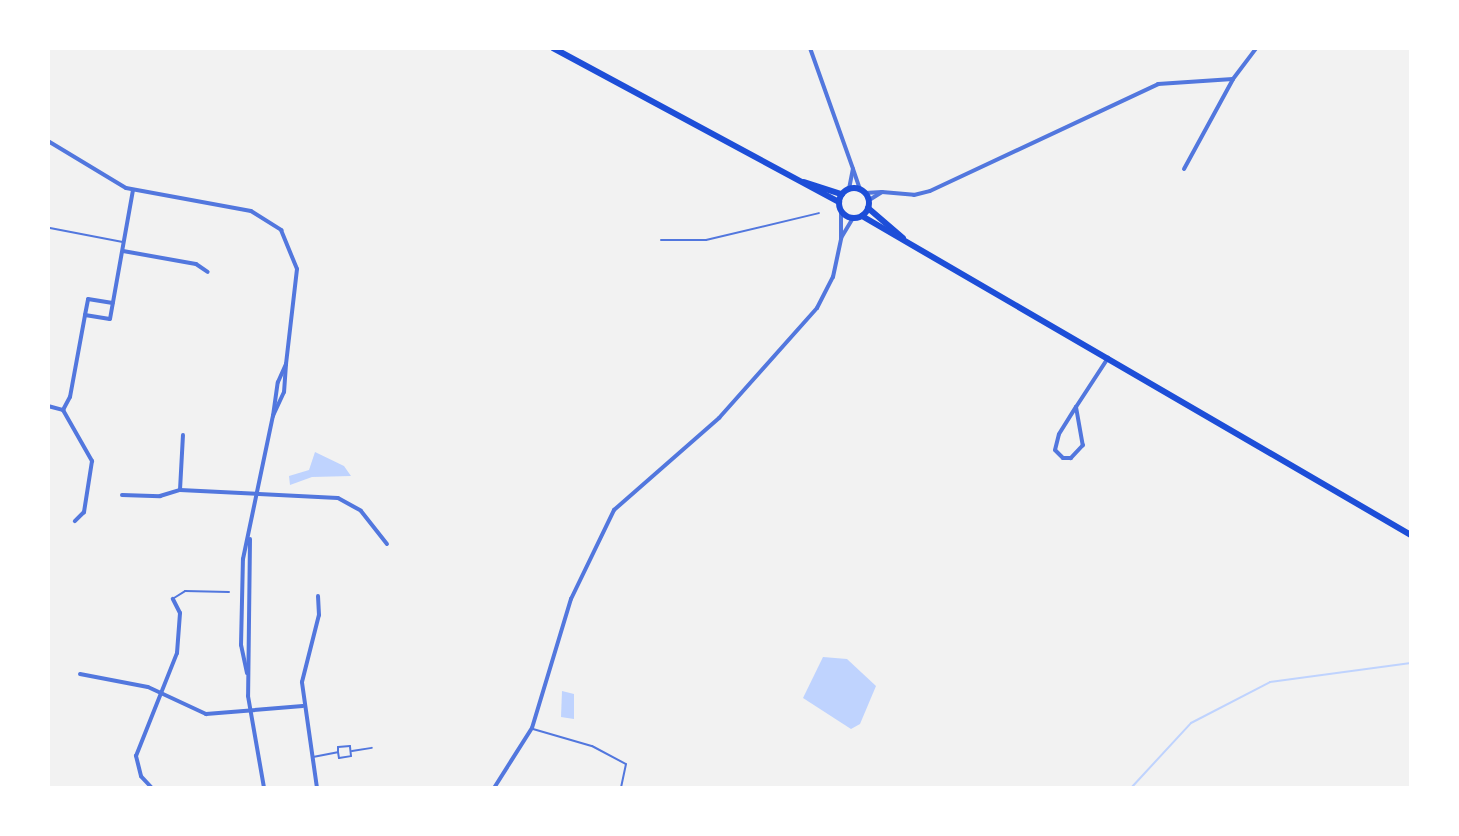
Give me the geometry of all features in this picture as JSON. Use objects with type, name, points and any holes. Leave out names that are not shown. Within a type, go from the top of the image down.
[{"type":"main road","points":[[553,48],[804,182],[840,198]]},
{"type":"main road","points":[[906,241],[866,198],[849,189],[840,198],[841,211],[853,218],[862,216],[906,241],[1411,535]]},
{"type":"main road","points":[[862,216],[866,198]]},
{"type":"street","points":[[810,48],[866,198],[882,192],[914,195],[930,191],[1158,84],[1233,79]]},
{"type":"street","points":[[1184,169],[1233,79],[1256,48]]},
{"type":"street","points":[[48,141],[104,178],[133,190],[251,211],[281,230],[297,269],[284,392],[273,416],[250,537],[247,673]]},
{"type":"street","points":[[849,189],[853,169]]},
{"type":"street","points":[[85,315],[110,319],[133,190]]},
{"type":"street","points":[[494,788],[532,728],[571,599],[614,510],[719,418],[817,308],[833,277],[841,238],[841,211]]},
{"type":"street","points":[[841,238],[853,218]]},
{"type":"street","points":[[123,251],[196,264],[208,272]]},
{"type":"street","points":[[63,410],[70,397],[88,299],[113,303]]},
{"type":"street","points":[[1076,407],[1083,445],[1071,458],[1063,458],[1055,444],[1076,407],[1108,358]]},
{"type":"street","points":[[48,406],[63,410],[93,466],[84,512],[75,521]]},
{"type":"street","points":[[180,490],[183,435]]},
{"type":"street","points":[[122,495],[160,496],[180,490],[345,500],[361,511],[387,544]]},
{"type":"street","points":[[250,537],[243,559],[240,620],[250,710],[264,788]]},
{"type":"street","points":[[317,788],[303,706],[302,670],[319,615],[318,596]]},
{"type":"street","points":[[152,788],[141,776],[136,749],[161,693],[180,632],[173,599]]},
{"type":"street","points":[[80,674],[113,677],[161,693],[200,713],[303,706]]},
{"type":"lane","points":[[661,240],[706,240],[819,213]]},
{"type":"lane","points":[[50,228],[124,242]]},
{"type":"lane","points":[[173,599],[185,591],[229,592]]},
{"type":"lane","points":[[532,728],[592,746],[626,764],[621,788]]},
{"type":"lane","points":[[312,757],[338,752],[339,758],[351,756],[350,751],[372,748]]},
{"type":"water","points":[[315,452],[344,466],[351,476],[312,477],[290,485],[289,476],[309,470]]},
{"type":"water","points":[[823,657],[847,659],[876,686],[860,724],[851,729],[803,698]]},
{"type":"water","points":[[562,691],[574,694],[574,719],[561,717]]},
{"type":"waterway","points":[[1131,788],[1191,723],[1270,682],[1411,663]]}]
